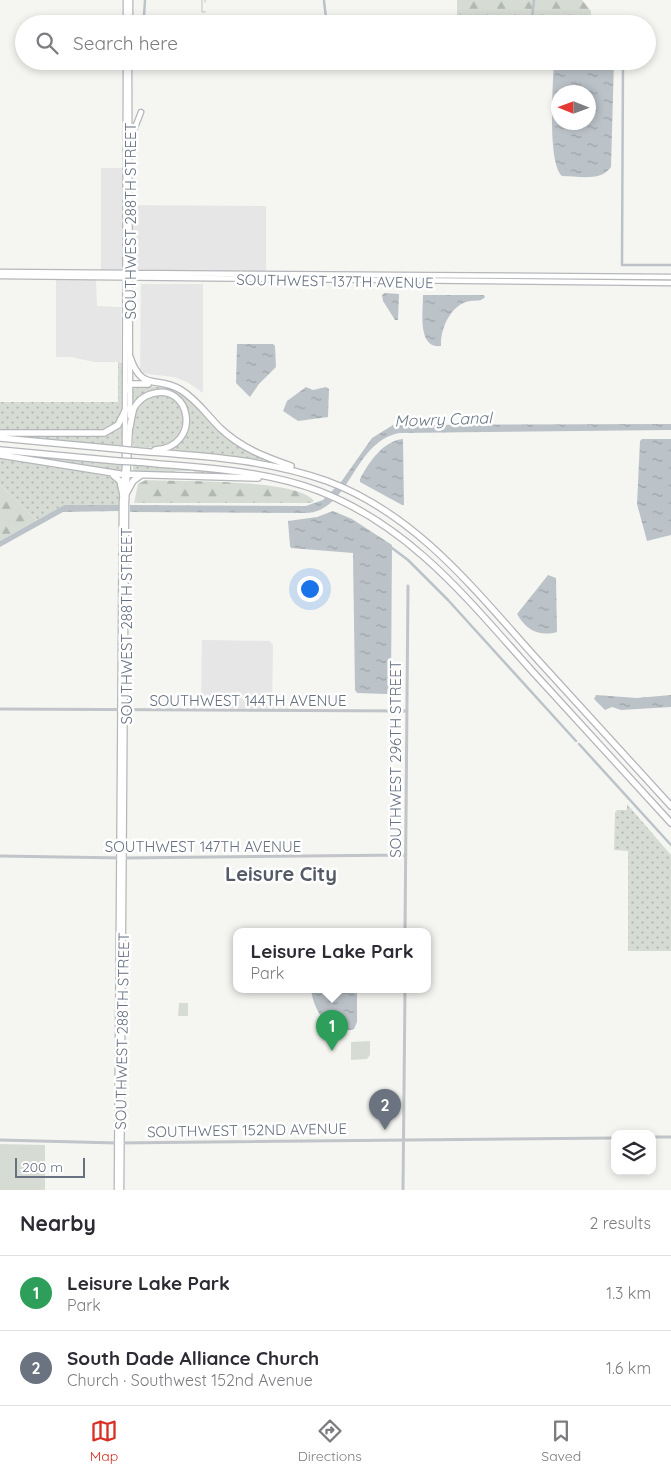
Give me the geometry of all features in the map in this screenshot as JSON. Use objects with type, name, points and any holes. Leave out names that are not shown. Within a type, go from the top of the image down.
[{"type":"highway","points":[[130,357],[140,377],[156,383],[173,386],[189,395],[227,434],[251,451],[348,491],[398,519],[451,564],[671,806]]},
{"type":"highway","points":[[126,390],[130,384],[156,383]]},
{"type":"highway","points":[[130,427],[135,407],[143,398],[151,394],[159,392],[171,394],[180,400],[185,408],[187,421],[180,438],[166,448],[144,451]]},
{"type":"highway","points":[[0,433],[104,434],[118,425],[126,409]]},
{"type":"highway","points":[[0,438],[244,459],[293,470],[328,482]]},
{"type":"highway","points":[[0,450],[240,471],[303,486],[342,501],[392,529],[444,574],[671,823]]},
{"type":"highway","points":[[0,455],[111,474],[242,476],[303,486]]},
{"type":"highway","points":[[111,474],[120,480],[125,493]]},
{"type":"highway","points":[[125,493],[132,481],[142,475]]},
{"type":"main road","points":[[128,0],[128,15]]},
{"type":"main road","name":"SOUTHWEST 288TH STREET","points":[[117,1190],[119,1183],[125,493],[130,427],[128,70]]},
{"type":"main road","name":"SOUTHWEST 288TH STREET","points":[[127,473],[126,390],[130,144],[128,87]]},
{"type":"main road","points":[[130,144],[141,112]]},
{"type":"main road","name":"SOUTHWEST 137TH AVENUE","points":[[0,272],[88,275]]},
{"type":"main road","points":[[228,280],[258,278],[263,274]]},
{"type":"main road","name":"SOUTHWEST 137TH AVENUE","points":[[0,276],[263,274],[671,277]]},
{"type":"main road","name":"SOUTHWEST 137TH AVENUE","points":[[128,275],[228,280],[671,283]]},
{"type":"main road","points":[[337,275],[337,281]]},
{"type":"main road","points":[[626,277],[626,283]]},
{"type":"main road","name":"SOUTHWEST 288TH STREET","points":[[119,1183],[121,1190]]},
{"type":"street","name":"SOUTHWEST 296TH STREET","points":[[406,928],[408,586]]},
{"type":"street","name":"SOUTHWEST 144TH AVENUE","points":[[0,709],[407,711]]},
{"type":"street","name":"SOUTHWEST 147TH AVENUE","points":[[0,856],[122,858],[406,855]]},
{"type":"street","points":[[403,1190],[405,993]]},
{"type":"street","points":[[656,1137],[671,1137]]},
{"type":"street","name":"SOUTHWEST 152ND AVENUE","points":[[0,1140],[119,1143],[611,1138]]},
{"type":"shaded area","points":[[101,168],[124,168],[123,205],[266,206],[266,272],[101,271]]},
{"type":"shaded area","points":[[56,280],[96,280],[97,306],[121,307],[121,362],[94,362],[71,357],[56,357]]},
{"type":"shaded area","points":[[141,284],[203,284],[203,393],[187,382],[174,377],[140,373]]},
{"type":"shaded area","points":[[202,640],[270,641],[273,645],[272,707],[321,711],[203,707],[201,705]]},
{"type":"green space","points":[[457,0],[582,0],[591,11],[591,15],[457,15]]},
{"type":"green space","points":[[118,362],[122,363],[122,412],[118,423],[107,431],[0,432],[0,402],[118,402]]},
{"type":"green space","points":[[132,386],[171,388],[186,396],[219,429],[271,461],[167,450],[186,431],[189,419],[185,405],[155,391],[132,411]]},
{"type":"green space","points":[[155,394],[173,397],[184,412],[183,430],[178,438],[167,445],[160,447],[133,447],[134,422],[137,409]]},
{"type":"green space","points":[[123,420],[122,446],[0,436],[0,434],[108,434]]},
{"type":"green space","points":[[16,455],[123,464],[122,473]]},
{"type":"green space","points":[[0,457],[113,477],[120,483],[121,505],[64,505],[37,520],[0,485]]},
{"type":"green space","points":[[133,464],[253,476],[198,474],[193,471],[133,474]]},
{"type":"green space","points":[[146,480],[208,481],[286,488],[304,494],[314,501],[311,503],[134,503],[138,484]]},
{"type":"green space","points":[[0,485],[37,520],[0,541]]},
{"type":"green space","points":[[627,804],[671,855],[671,951],[628,951],[628,851],[614,850],[615,812],[617,810],[627,810]]},
{"type":"green space","points":[[179,1003],[188,1003],[188,1016],[178,1016]]},
{"type":"green space","points":[[370,1041],[370,1055],[367,1059],[351,1060],[351,1042]]},
{"type":"green space","points":[[0,1144],[45,1145],[45,1190],[0,1190]]},
{"type":"water","points":[[554,70],[614,70],[611,167],[607,172],[589,177],[562,176],[557,168],[554,156],[552,130],[596,130],[596,85],[553,85]]},
{"type":"water","points":[[385,293],[399,294],[398,320],[395,320],[383,301],[382,295]]},
{"type":"water","points":[[423,295],[484,295],[485,297],[480,300],[463,303],[452,312],[442,332],[441,346],[428,342],[425,335],[422,319]]},
{"type":"water","points":[[237,344],[273,344],[275,346],[276,367],[259,384],[250,397],[236,383]]},
{"type":"water","points":[[306,387],[313,390],[326,387],[329,389],[328,417],[298,421],[283,411],[287,401]]},
{"type":"water","name":"Mowry Canal","points":[[671,424],[671,430],[399,433],[385,438],[373,447],[363,458],[339,495],[329,505],[315,512],[130,512],[130,505],[306,506],[323,500],[341,482],[372,438],[393,425]]},
{"type":"water","points":[[403,439],[404,505],[402,505],[360,482],[360,479],[377,453],[389,444]]},
{"type":"water","points":[[642,439],[671,439],[671,535],[647,541],[637,504],[640,441]]},
{"type":"water","points":[[64,505],[119,505],[119,511],[63,512],[0,547],[0,541]]},
{"type":"water","points":[[333,511],[352,519],[392,545],[391,689],[387,694],[357,693],[355,690],[353,553],[291,548],[290,546],[288,521],[317,517]]},
{"type":"water","points":[[548,575],[556,578],[557,632],[544,634],[529,628],[517,614]]},
{"type":"water","points":[[596,695],[637,698],[671,695],[671,707],[621,710],[612,707],[605,710],[594,699]]},
{"type":"water","points":[[312,993],[357,993],[357,1022],[354,1029],[337,1029],[330,1025],[319,1013]]},
{"type":"waterway","points":[[144,15],[145,0]]},
{"type":"waterway","points":[[202,0],[202,12],[205,12]]},
{"type":"waterway","points":[[532,15],[534,0]]},
{"type":"waterway","points":[[324,1],[326,15]]},
{"type":"waterway","points":[[623,70],[622,265],[671,265]]},
{"type":"waterway","points":[[392,548],[408,560],[448,600],[576,741]]},
{"type":"waterway","points":[[579,744],[671,845]]},
{"type":"place","name":"Leisure Lake Park","points":[[332,1051]]},
{"type":"place","name":"South Dade Alliance Church","points":[[385,1130]]},
{"type":"district","name":"Leisure City","points":[[281,873]]}]
